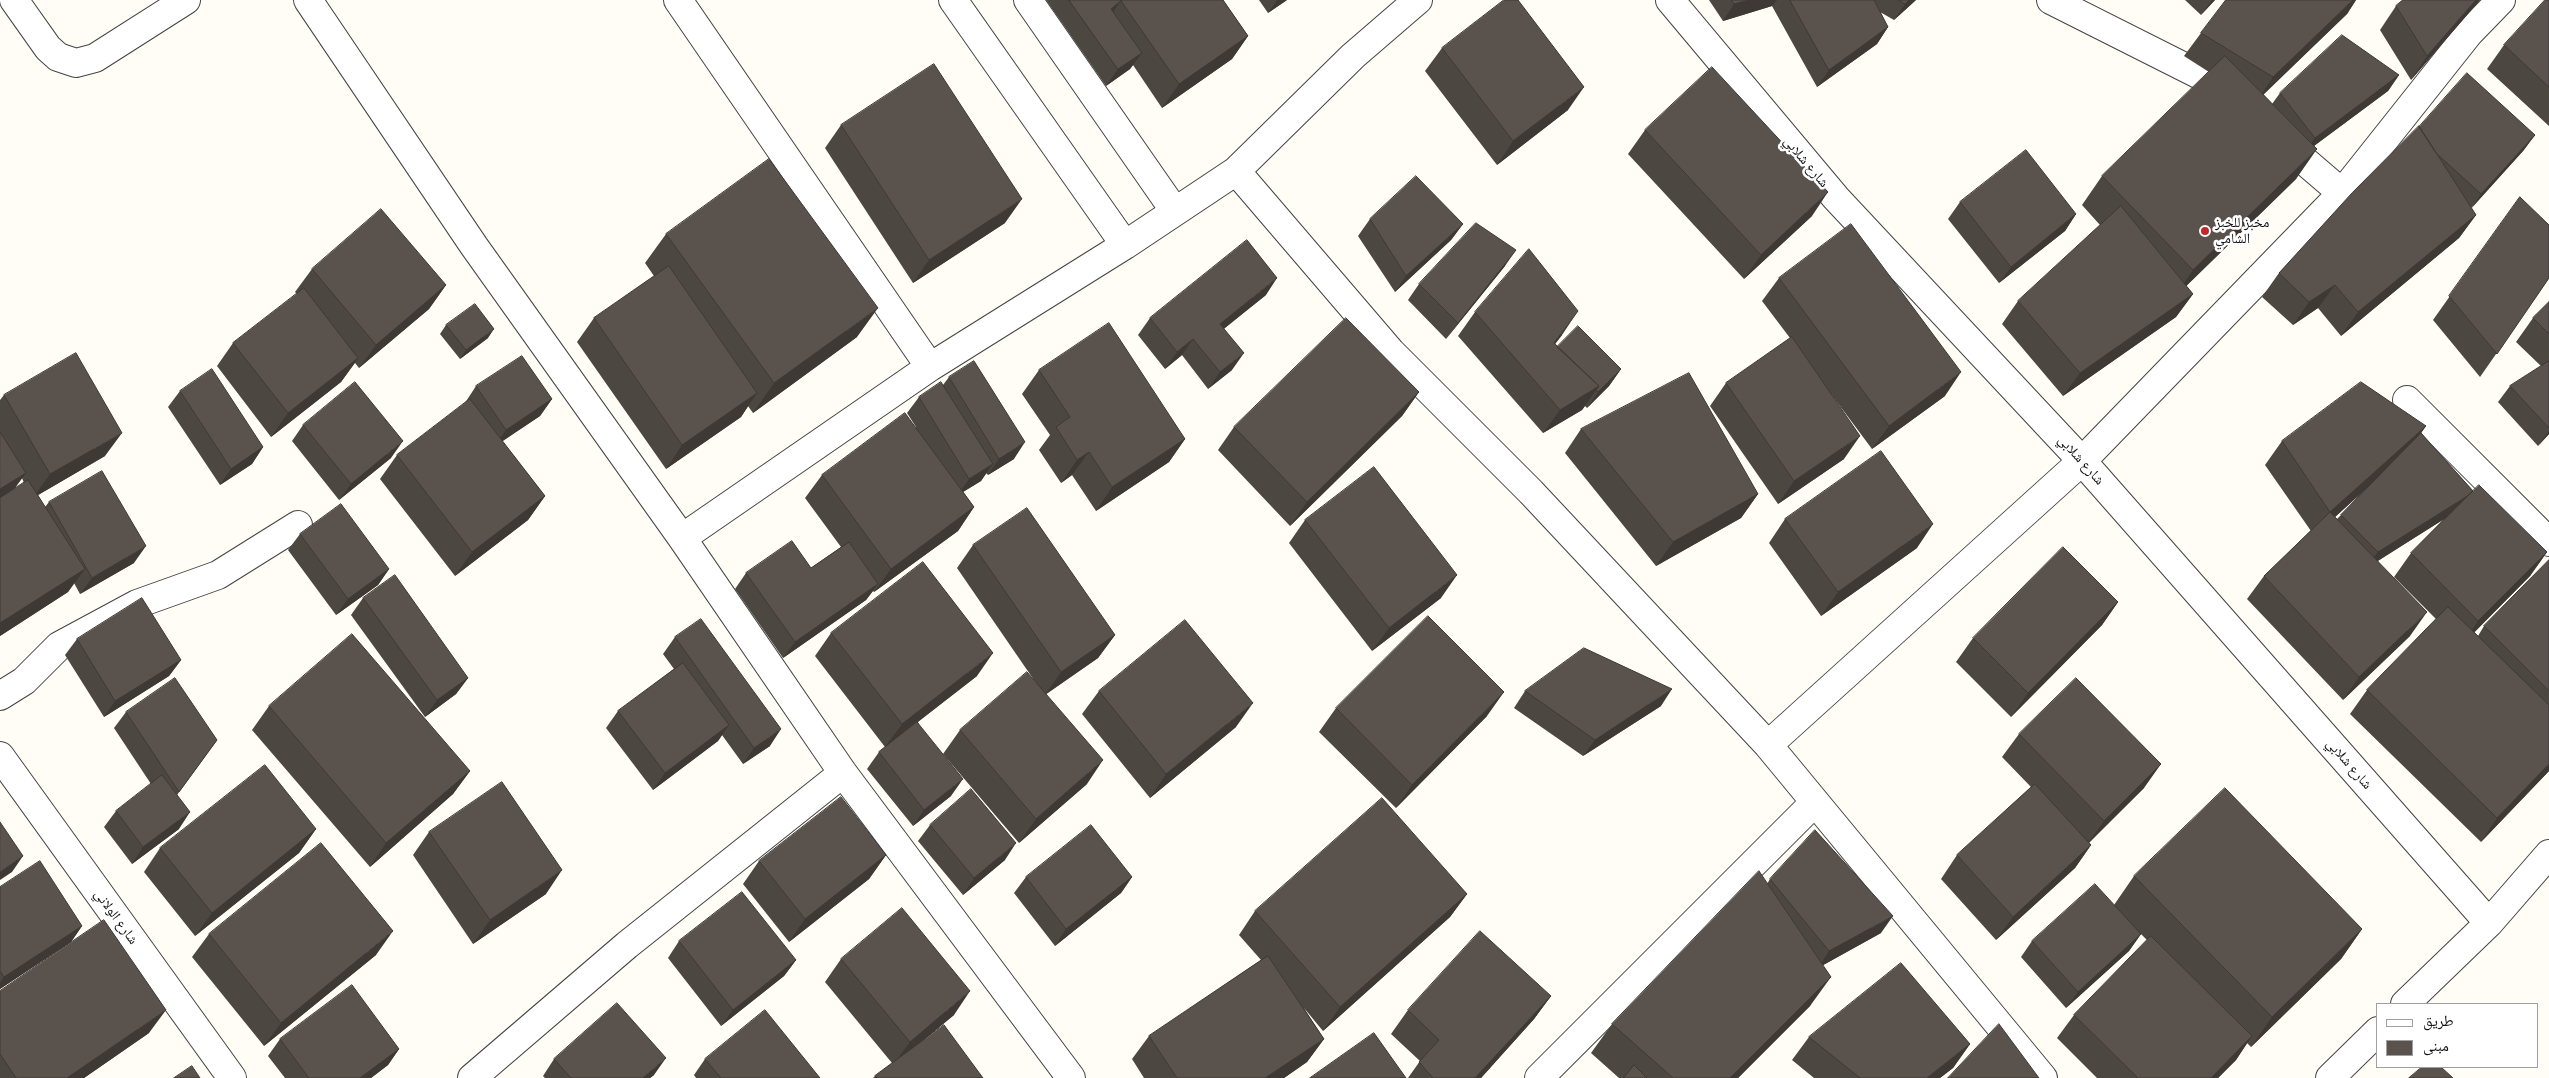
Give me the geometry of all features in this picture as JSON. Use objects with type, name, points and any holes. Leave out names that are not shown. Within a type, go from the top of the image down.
[{"type":"street","points":[[14,0],[48,48],[58,57],[76,63],[95,58],[186,0]]},
{"type":"street","points":[[308,0],[474,246],[682,538],[843,773],[1071,1078]]},
{"type":"street","points":[[678,0],[930,367]]},
{"type":"street","points":[[953,0],[1125,244]]},
{"type":"street","points":[[1028,0],[1174,210]]},
{"type":"street","points":[[682,538],[930,367],[1125,244],[1236,171],[1353,56],[1418,0]]},
{"type":"street","name":"شارع شلابي","points":[[1670,0],[1836,198],[2082,460],[2489,923]]},
{"type":"street","points":[[2051,0],[2204,77],[2342,193]]},
{"type":"street","points":[[1768,745],[2082,460],[2342,193],[2469,33],[2501,0]]},
{"type":"street","points":[[1236,171],[1391,352],[1531,492],[1768,745],[2043,1078]]},
{"type":"street","points":[[2406,400],[2549,542]]},
{"type":"street","points":[[0,696],[24,681],[59,646],[136,604],[218,575],[298,525]]},
{"type":"street","name":"شارع الولاني","points":[[0,756],[232,1078]]},
{"type":"street","points":[[472,1078],[627,945],[843,773]]},
{"type":"street","points":[[1539,1078],[1815,802]]},
{"type":"street","points":[[2406,1003],[2489,923],[2549,854]]},
{"type":"street","points":[[2330,1078],[2376,1033]]},
{"type":"building","points":[[1069,0],[1122,0],[1111,9],[1142,53],[1118,69]]},
{"type":"building","points":[[1122,0],[1223,0],[1248,36],[1179,84]]},
{"type":"building","points":[[1504,0],[1518,0],[1584,87],[1513,141],[1442,48]]},
{"type":"building","points":[[1732,0],[1749,0],[1734,4]]},
{"type":"building","points":[[1790,0],[1874,0],[1888,27],[1829,70]]},
{"type":"building","points":[[1899,0],[1909,0],[1905,4]]},
{"type":"building","points":[[2226,0],[2353,0],[2273,77],[2201,33]]},
{"type":"building","points":[[2403,0],[2476,0],[2427,56],[2396,6]]},
{"type":"building","points":[[2545,0],[2549,0],[2549,87],[2504,45]]},
{"type":"building","points":[[2342,35],[2399,75],[2315,138],[2280,93]]},
{"type":"building","points":[[2225,56],[2317,149],[2193,270],[2102,176]]},
{"type":"building","points":[[934,64],[1022,199],[929,260],[841,125]]},
{"type":"building","points":[[1712,67],[1828,192],[1761,255],[1645,130]]},
{"type":"building","points":[[2467,73],[2535,135],[2481,194],[2436,153],[2419,127]]},
{"type":"building","points":[[2419,126],[2476,215],[2358,312],[2335,285],[2309,302],[2279,273],[2352,193]]},
{"type":"building","points":[[2026,150],[2076,214],[2011,267],[1960,202]]},
{"type":"building","points":[[769,159],[878,308],[774,383],[666,234]]},
{"type":"building","points":[[1416,176],[1463,224],[1406,276],[1370,219]]},
{"type":"building","points":[[2520,197],[2549,225],[2549,278],[2497,354],[2449,296]]},
{"type":"building","points":[[2121,206],[2193,294],[2080,373],[2018,301]]},
{"type":"building","points":[[381,209],[446,285],[376,345],[312,269]]},
{"type":"building","points":[[1476,223],[1516,250],[1458,323],[1419,284]]},
{"type":"building","points":[[1851,224],[1961,372],[1889,426],[1779,278]]},
{"type":"building","points":[[1247,240],[1277,278],[1220,324],[1244,353],[1220,372],[1193,339],[1177,352],[1150,318]]},
{"type":"building","points":[[1529,249],[1578,311],[1554,343],[1599,386],[1560,410],[1475,312]]},
{"type":"building","points":[[669,266],[757,393],[682,445],[594,318]]},
{"type":"building","points":[[304,288],[358,358],[288,413],[233,343]]},
{"type":"building","points":[[2549,302],[2549,334],[2533,318]]},
{"type":"building","points":[[475,304],[494,329],[466,350],[446,325]]},
{"type":"building","points":[[1346,318],[1419,392],[1307,502],[1234,427]]},
{"type":"building","points":[[1109,323],[1185,439],[1112,487],[1089,452],[1077,460],[1056,427],[1070,417],[1039,370]]},
{"type":"building","points":[[1578,326],[1621,369],[1598,392],[1596,390],[1599,386],[1557,347]]},
{"type":"building","points":[[1792,337],[1860,436],[1794,481],[1726,383]]},
{"type":"building","points":[[76,353],[122,433],[50,474],[4,395]]},
{"type":"building","points":[[522,356],[552,399],[506,430],[476,386]]},
{"type":"building","points":[[974,361],[1025,442],[999,459],[949,377]]},
{"type":"building","points":[[2549,361],[2549,428],[2510,386]]},
{"type":"building","points":[[212,369],[263,447],[231,469],[180,391]]},
{"type":"building","points":[[1689,373],[1758,494],[1673,542],[1581,429]]},
{"type":"building","points":[[355,382],[403,441],[351,484],[303,425]]},
{"type":"building","points":[[941,382],[993,464],[969,479],[919,397]]},
{"type":"building","points":[[2361,382],[2426,426],[2330,512],[2282,441]]},
{"type":"building","points":[[470,399],[545,496],[472,552],[397,455]]},
{"type":"building","points":[[905,413],[974,507],[891,569],[822,475]]},
{"type":"building","points":[[0,432],[26,473],[0,489]]},
{"type":"building","points":[[2421,433],[2473,491],[2378,552],[2341,515]]},
{"type":"building","points":[[1881,451],[1933,524],[1838,592],[1785,519]]},
{"type":"building","points":[[1374,467],[1457,575],[1389,628],[1305,520]]},
{"type":"building","points":[[102,471],[146,546],[92,578],[49,502]]},
{"type":"building","points":[[28,480],[85,569],[0,623],[0,498]]},
{"type":"building","points":[[2479,485],[2547,552],[2478,621],[2411,553]]},
{"type":"building","points":[[341,504],[389,569],[348,599],[300,534]]},
{"type":"building","points":[[1027,508],[1115,635],[1061,672],[973,545]]},
{"type":"building","points":[[2330,512],[2427,612],[2359,677],[2264,576]]},
{"type":"building","points":[[792,541],[811,568],[849,542],[878,584],[795,642],[746,573]]},
{"type":"building","points":[[2063,547],[2118,602],[2028,693],[1973,638]]},
{"type":"building","points":[[2549,560],[2549,691],[2484,626]]},
{"type":"building","points":[[923,562],[993,653],[902,724],[831,633]]},
{"type":"building","points":[[395,575],[468,678],[437,700],[363,598]]},
{"type":"building","points":[[142,598],[181,660],[115,701],[77,639]]},
{"type":"building","points":[[2448,607],[2549,705],[2549,764],[2497,818],[2367,690]]},
{"type":"building","points":[[1428,616],[1504,692],[1412,785],[1336,708]]},
{"type":"building","points":[[701,619],[781,729],[754,748],[675,637]]},
{"type":"building","points":[[1185,620],[1253,703],[1166,774],[1099,691]]},
{"type":"building","points":[[352,634],[470,771],[386,843],[269,706]]},
{"type":"building","points":[[1584,648],[1672,689],[1595,740],[1525,691]]},
{"type":"building","points":[[683,663],[729,725],[665,773],[618,711]]},
{"type":"building","points":[[1027,672],[1103,760],[1036,819],[960,730]]},
{"type":"building","points":[[175,678],[217,740],[179,792],[126,712]]},
{"type":"building","points":[[2076,678],[2161,764],[2104,821],[2019,734]]},
{"type":"building","points":[[917,722],[963,779],[924,810],[879,752]]},
{"type":"building","points":[[265,765],[316,829],[212,913],[160,848]]},
{"type":"building","points":[[162,775],[190,812],[143,847],[116,811]]},
{"type":"building","points":[[502,782],[562,870],[490,920],[429,832]]},
{"type":"building","points":[[2035,784],[2091,845],[2013,917],[1957,855]]},
{"type":"building","points":[[2225,788],[2362,929],[2272,1017],[2134,876]]},
{"type":"building","points":[[971,789],[1016,843],[974,878],[930,825]]},
{"type":"building","points":[[841,797],[886,855],[805,919],[759,861]]},
{"type":"building","points":[[1382,798],[1467,894],[1340,1007],[1255,911]]},
{"type":"building","points":[[0,822],[23,856],[0,872]]},
{"type":"building","points":[[1091,825],[1132,877],[1066,929],[1026,877]]},
{"type":"building","points":[[1815,830],[1893,916],[1829,951],[1770,879]]},
{"type":"building","points":[[321,843],[393,931],[281,1023],[209,934]]},
{"type":"building","points":[[40,861],[82,926],[4,977],[0,971],[0,887]]},
{"type":"building","points":[[1759,871],[1831,977],[1730,1078],[1673,1078],[1612,1024]]},
{"type":"building","points":[[2095,884],[2141,934],[2078,992],[2032,941]]},
{"type":"building","points":[[742,892],[796,960],[733,1010],[679,941]]},
{"type":"building","points":[[902,908],[970,991],[910,1042],[841,959]]},
{"type":"building","points":[[104,920],[166,1010],[67,1078],[16,1078],[0,1054],[0,991]]},
{"type":"building","points":[[1480,931],[1551,996],[1475,1078],[1433,1078],[1419,1062],[1439,1040],[1408,1010]]},
{"type":"building","points":[[2151,936],[2252,1036],[2211,1078],[2138,1078],[2074,1015]]},
{"type":"building","points":[[1268,956],[1324,1039],[1265,1078],[1177,1078],[1149,1036]]},
{"type":"building","points":[[1901,963],[1970,1044],[1927,1078],[1860,1078],[1809,1037]]},
{"type":"building","points":[[352,985],[399,1049],[360,1078],[309,1078],[280,1039]]},
{"type":"building","points":[[617,1003],[666,1058],[643,1078],[571,1078],[554,1059]]},
{"type":"building","points":[[765,1010],[820,1078],[721,1078],[705,1059]]},
{"type":"building","points":[[1999,1024],[2039,1078],[1948,1078]]},
{"type":"building","points":[[944,1025],[983,1078],[877,1078],[875,1076]]},
{"type":"building","points":[[1374,1033],[1406,1078],[1310,1078]]},
{"type":"building","points":[[1634,1065],[1647,1078],[1624,1078]]},
{"type":"building","points":[[192,1066],[200,1078],[174,1078]]},
{"type":"building","points":[[2421,1068],[2442,1068],[2453,1078],[2409,1078]]},
{"type":"place","name":"مخبز للخبز الشامي","points":[[2205,231]]}]
